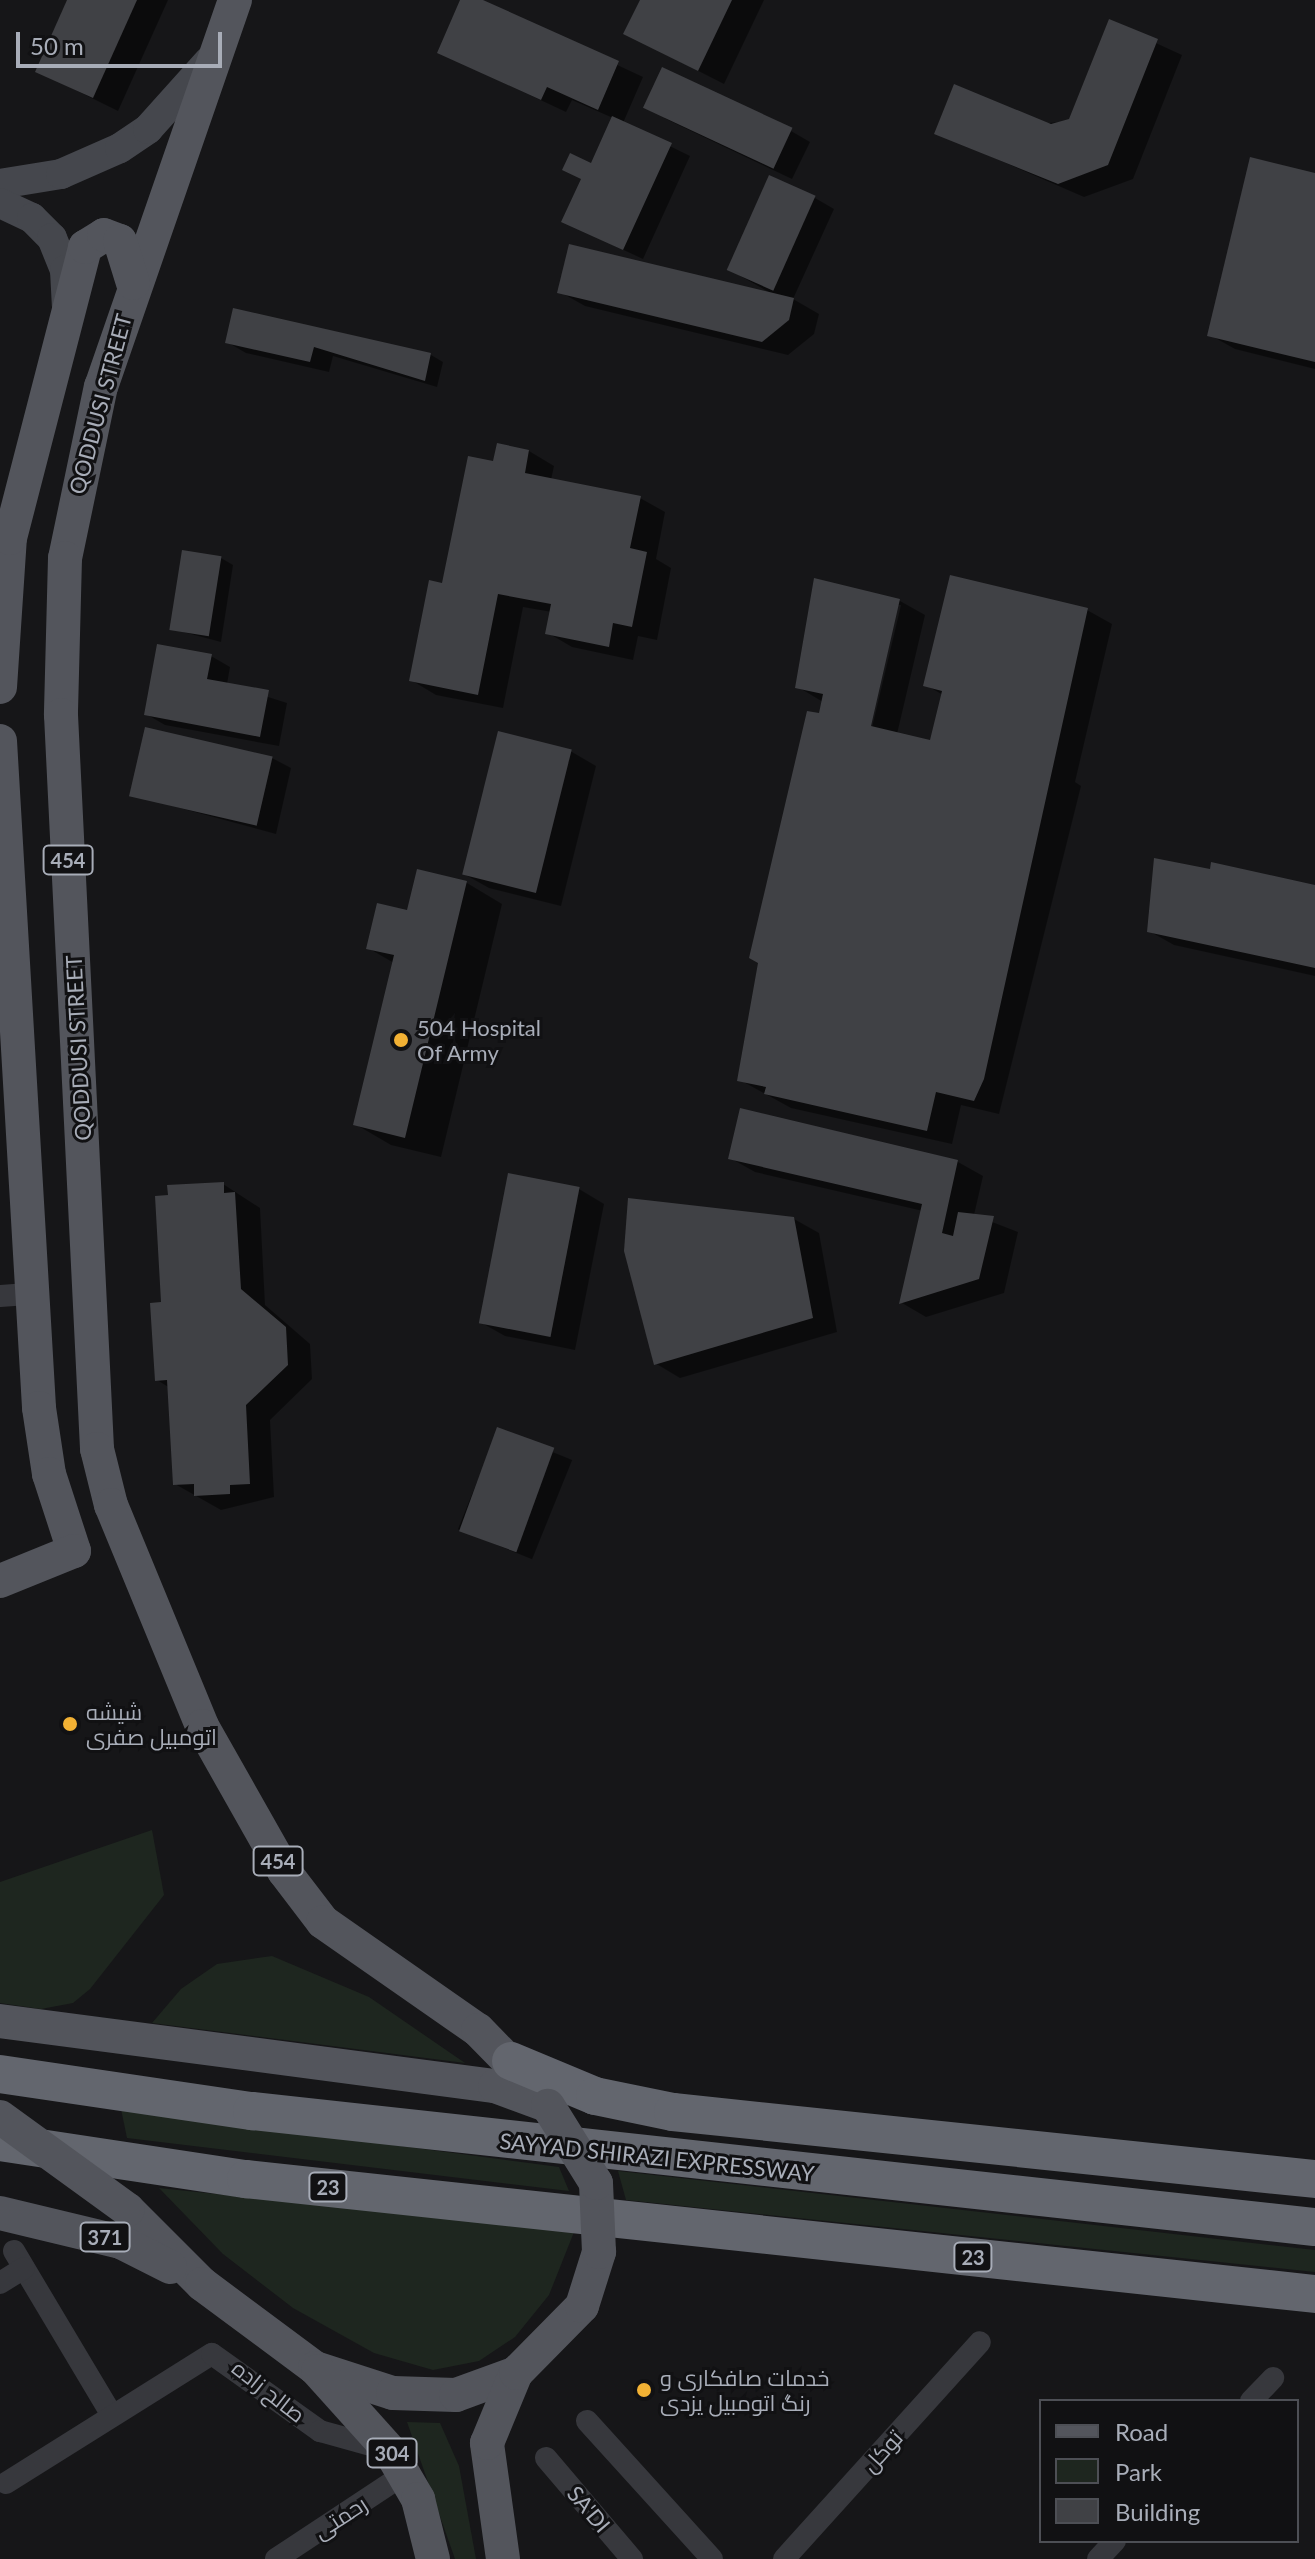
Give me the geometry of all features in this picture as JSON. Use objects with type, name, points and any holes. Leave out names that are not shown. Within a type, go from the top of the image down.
[{"type":"highway","points":[[511,2061],[595,2096],[673,2112],[1315,2179]]},
{"type":"highway","name":"SAYYAD SHIRAZI EXPRESSWAY","points":[[0,2074],[252,2111],[1315,2227]]},
{"type":"highway","name":"23","points":[[0,2142],[246,2179],[1315,2294]]},
{"type":"main road","name":"QODDUSI STREET","points":[[235,0],[209,61],[133,283],[79,472],[62,625],[97,1449],[111,1505],[173,1659],[233,1789],[308,1906],[385,1970],[511,2061],[548,2106],[596,2183],[599,2252],[582,2306],[516,2373]]},
{"type":"main road","name":"QODDUSI STREET","points":[[0,184],[61,174],[120,148],[148,129],[209,61]]},
{"type":"main road","points":[[0,203],[52,238],[65,270],[66,317]]},
{"type":"main road","points":[[0,687],[10,538],[85,247],[94,239],[120,241],[133,283]]},
{"type":"main road","points":[[0,741],[16,1295],[43,1443],[74,1551],[0,1581]]},
{"type":"main road","points":[[0,2021],[495,2086],[548,2106]]},
{"type":"main road","points":[[0,2117],[128,2210],[202,2284],[315,2368],[393,2393],[440,2394],[516,2373]]},
{"type":"main road","name":"371","points":[[0,2213],[121,2242],[202,2284]]},
{"type":"main road","name":"304","points":[[315,2368],[397,2463],[418,2499],[433,2559]]},
{"type":"main road","points":[[503,2559],[491,2496],[487,2443],[516,2373]]},
{"type":"main road","points":[[491,2496],[518,2559]]},
{"type":"street","points":[[0,2283],[19,2259],[111,2414]]},
{"type":"street","name":"توکل","points":[[784,2559],[980,2342]]},
{"type":"street","name":"صالح زاده","points":[[6,2483],[111,2414],[212,2354],[320,2431],[397,2463]]},
{"type":"street","points":[[1253,2399],[1273,2378]]},
{"type":"street","points":[[587,2421],[712,2559]]},
{"type":"street","name":"SA'DI","points":[[546,2458],[632,2559]]},
{"type":"street","name":"رحمتی","points":[[276,2559],[397,2463]]},
{"type":"street","points":[[1098,2559],[1113,2543]]},
{"type":"green space","points":[[152,1830],[164,1895],[90,1989],[73,2003],[41,2009],[0,2003],[0,1882]]},
{"type":"green space","points":[[272,1956],[369,1997],[465,2063],[152,2023],[181,1989],[217,1964]]},
{"type":"green space","points":[[121,2109],[559,2167],[569,2191],[127,2138]]},
{"type":"green space","points":[[618,2171],[1315,2250],[1315,2272],[626,2200]]},
{"type":"green space","points":[[159,2188],[574,2232],[549,2295],[515,2337],[479,2361],[433,2370],[374,2353],[293,2308],[223,2254]]},
{"type":"green space","points":[[407,2422],[440,2423],[459,2466],[476,2559],[455,2559]]},
{"type":"building","points":[[67,0],[137,0],[93,98],[35,72]]},
{"type":"building","points":[[460,0],[483,0],[619,61],[598,110],[547,87],[541,100],[437,53]]},
{"type":"building","points":[[640,0],[732,0],[698,71],[623,34]]},
{"type":"building","points":[[1109,19],[1158,39],[1108,165],[1058,184],[934,134],[954,84],[1051,124],[1069,119]]},
{"type":"building","points":[[662,67],[793,128],[773,169],[643,108]]},
{"type":"building","points":[[612,116],[672,143],[623,250],[561,222],[581,179],[562,170],[570,153],[591,163]]},
{"type":"building","points":[[1250,157],[1315,173],[1315,362],[1207,336]]},
{"type":"building","points":[[769,175],[816,196],[773,291],[727,270]]},
{"type":"building","points":[[569,244],[794,298],[789,320],[762,342],[557,293]]},
{"type":"building","points":[[233,308],[431,353],[425,381],[314,347],[310,362],[225,343]]},
{"type":"building","points":[[497,443],[529,450],[525,473],[641,496],[630,548],[647,552],[632,627],[613,623],[609,647],[545,634],[551,604],[498,594],[478,695],[409,681],[429,580],[442,583],[468,456],[493,461]]},
{"type":"building","points":[[182,550],[222,556],[209,636],[169,630]]},
{"type":"building","points":[[950,575],[1088,608],[984,1079],[974,1101],[936,1092],[927,1131],[764,1094],[766,1087],[737,1081],[758,963],[749,958],[807,711],[819,713],[823,694],[795,688],[814,578],[900,599],[871,726],[930,740],[942,691],[923,686]]},
{"type":"building","points":[[157,644],[212,654],[207,679],[269,690],[260,737],[144,715]]},
{"type":"building","points":[[145,727],[273,756],[257,826],[129,796]]},
{"type":"building","points":[[498,731],[572,749],[536,893],[462,875]]},
{"type":"building","points":[[1154,858],[1210,869],[1211,862],[1315,885],[1315,968],[1147,932]]},
{"type":"building","name":"504 Hospital Of Army","points":[[417,869],[467,881],[405,1138],[353,1125],[394,955],[366,949],[377,903],[407,910]]},
{"type":"building","points":[[740,1108],[958,1160],[942,1233],[953,1236],[958,1212],[994,1216],[979,1279],[899,1304],[922,1204],[728,1159]]},
{"type":"building","points":[[508,1173],[580,1187],[550,1337],[479,1323]]},
{"type":"building","points":[[224,1182],[224,1193],[235,1192],[241,1289],[286,1327],[288,1365],[246,1405],[250,1484],[230,1485],[230,1494],[194,1496],[194,1484],[173,1485],[167,1380],[155,1381],[150,1303],[161,1302],[155,1196],[168,1195],[167,1185]]},
{"type":"building","points":[[628,1198],[794,1217],[813,1318],[654,1365],[624,1251]]},
{"type":"building","points":[[497,1427],[554,1448],[516,1552],[459,1531]]},
{"type":"place","name":"504 Hospital Of Army","points":[[401,1040]]},
{"type":"place","name":"شیشه اتومبیل صفری","points":[[70,1724]]},
{"type":"place","name":"خدمات صافکاری و رنگ اتومبیل یزدی","points":[[644,2390]]}]
